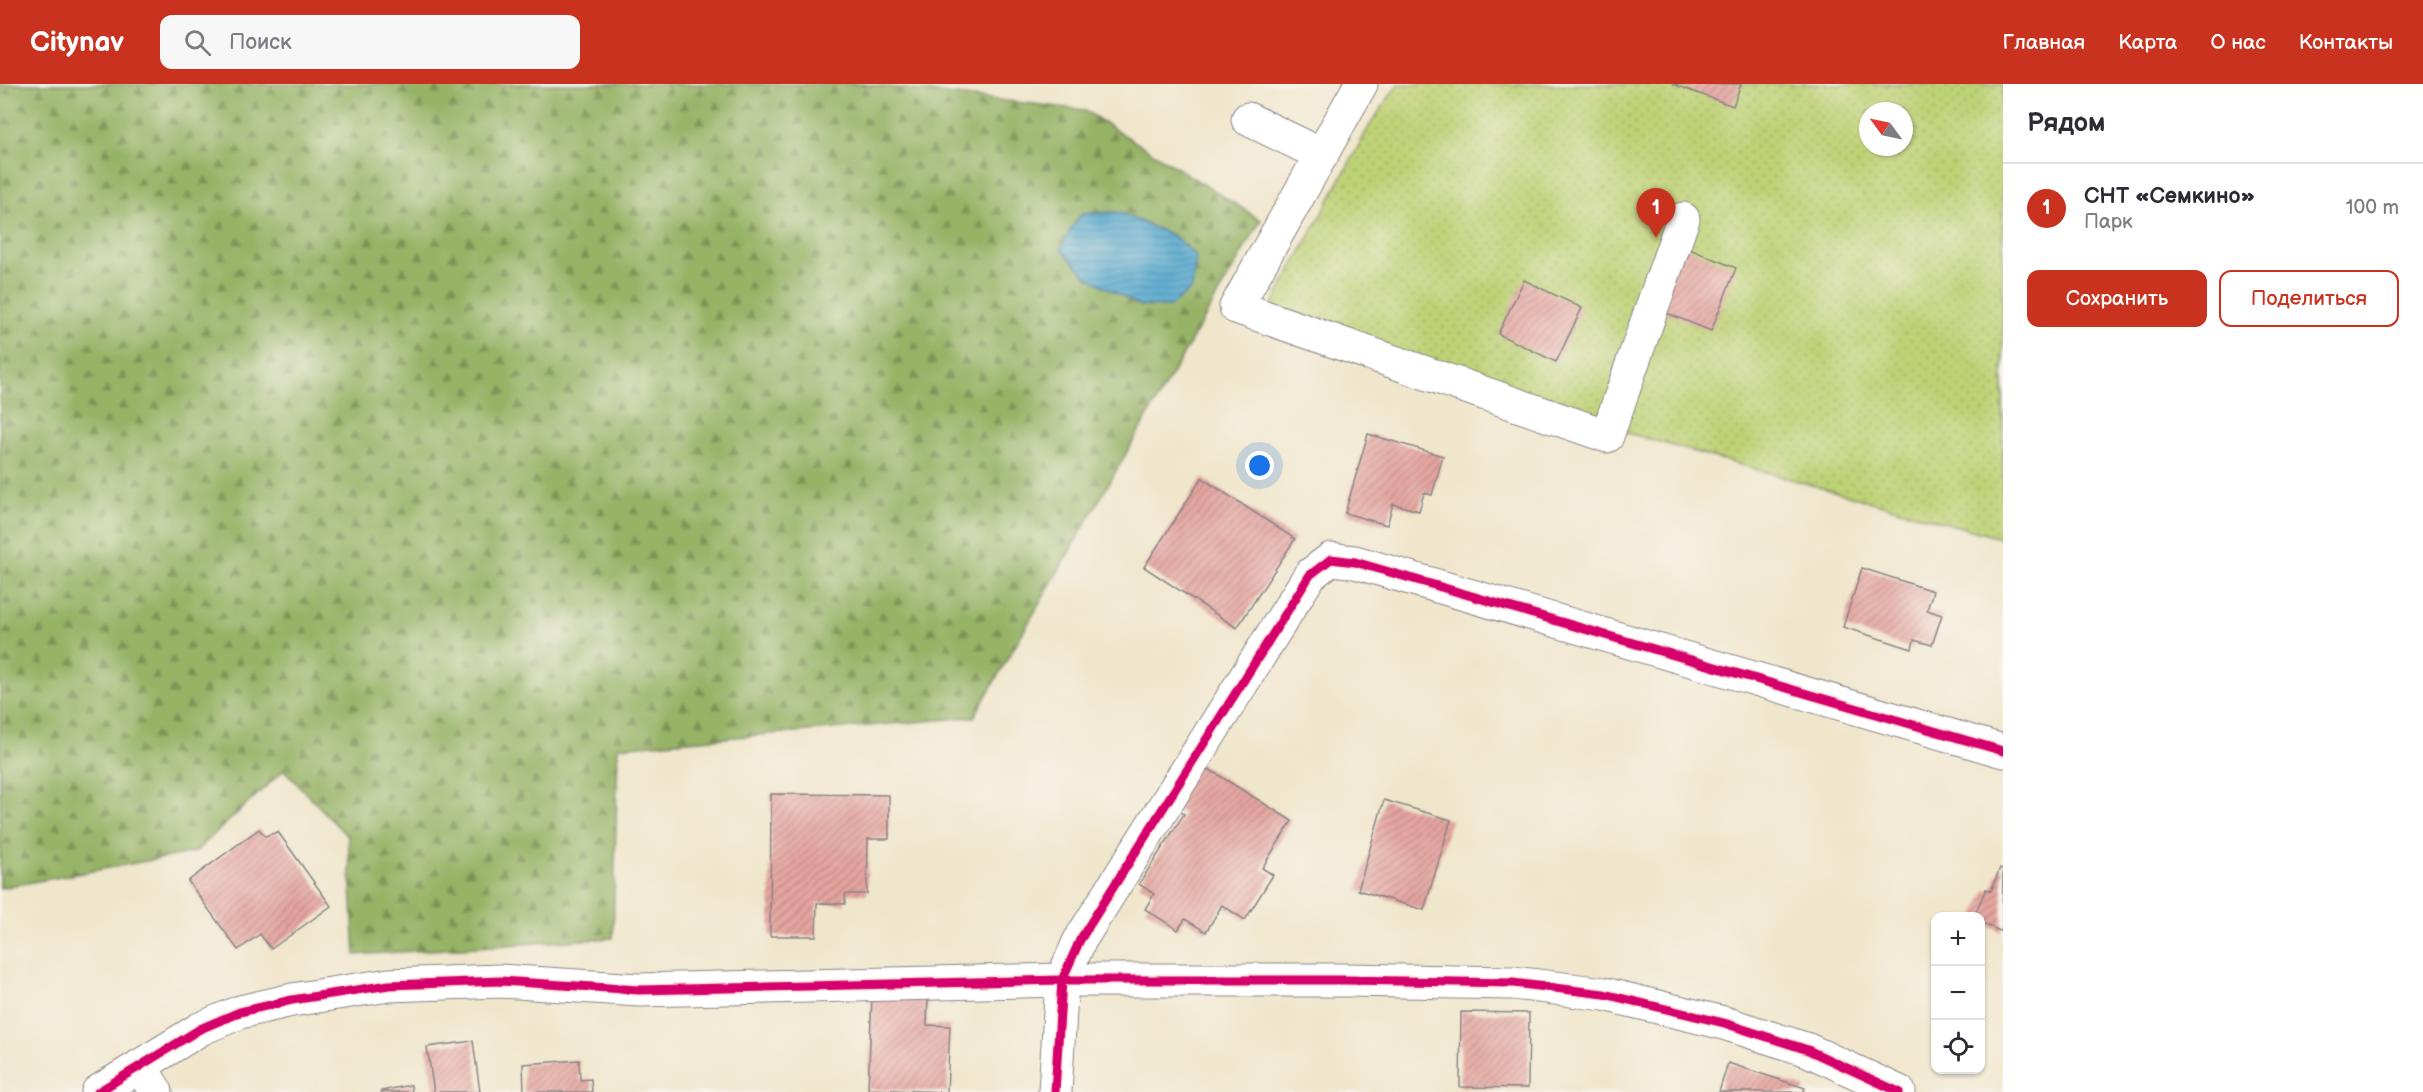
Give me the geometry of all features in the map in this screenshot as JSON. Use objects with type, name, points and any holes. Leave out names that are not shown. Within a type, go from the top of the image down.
[{"type":"street","points":[[1361,84],[1236,307],[1607,436],[1683,219]]},
{"type":"street","points":[[1248,119],[1322,155]]},
{"type":"street","points":[[1055,1092],[1062,980],[1080,940],[1310,575],[1331,559],[1355,562],[2003,751]]},
{"type":"street","points":[[98,1092],[148,1079],[200,1029],[240,1012],[292,1000],[389,985],[500,981],[639,990],[1062,980],[1346,980],[1513,983],[1604,994],[1724,1023],[1808,1050],[1899,1092]]},
{"type":"green space","points":[[0,84],[862,84],[1084,110],[1261,220],[974,717],[618,747],[613,938],[355,955],[348,837],[284,770],[195,852],[0,888]]},
{"type":"green space","points":[[1398,84],[2003,84],[2003,539],[1259,329],[1370,125]]},
{"type":"water","points":[[1118,212],[1174,236],[1196,256],[1192,288],[1170,307],[1140,306],[1087,277],[1061,249],[1082,213]]},
{"type":"building","points":[[1672,84],[1741,84],[1733,106]]},
{"type":"building","points":[[1682,246],[1736,268],[1711,331],[1657,309]]},
{"type":"building","points":[[1524,280],[1582,308],[1556,362],[1498,334]]},
{"type":"building","points":[[1368,434],[1443,456],[1432,495],[1424,493],[1419,511],[1393,504],[1387,525],[1345,513]]},
{"type":"building","points":[[1202,478],[1295,539],[1237,628],[1144,567]]},
{"type":"building","points":[[1862,568],[1933,591],[1927,610],[1942,615],[1932,645],[1914,640],[1912,649],[1843,627]]},
{"type":"building","points":[[1199,763],[1292,821],[1262,868],[1273,875],[1245,920],[1222,905],[1206,932],[1185,919],[1178,930],[1145,909],[1154,894],[1139,884],[1184,814],[1172,806]]},
{"type":"building","points":[[771,794],[889,795],[889,839],[868,839],[867,894],[845,894],[845,904],[817,903],[816,936],[770,936]]},
{"type":"building","points":[[1384,800],[1451,820],[1424,910],[1358,890]]},
{"type":"building","points":[[259,829],[265,836],[278,832],[331,906],[271,949],[260,934],[238,950],[188,881]]},
{"type":"building","points":[[2000,868],[2003,869],[2002,932],[1985,924],[1985,912],[1976,912],[1986,889],[1991,891]]},
{"type":"building","points":[[872,995],[928,997],[927,1025],[950,1026],[947,1092],[868,1089]]},
{"type":"building","points":[[1461,1012],[1529,1013],[1528,1088],[1460,1087]]},
{"type":"building","points":[[473,1041],[480,1092],[434,1092],[427,1047]]},
{"type":"building","points":[[579,1060],[580,1080],[591,1079],[592,1092],[524,1092],[523,1064]]},
{"type":"building","points":[[1728,1063],[1805,1088],[1803,1092],[1719,1092]]},
{"type":"building","points":[[411,1085],[412,1092],[381,1092],[381,1091]]},
{"type":"cycle path","points":[[1055,1092],[1062,980],[1080,940],[1310,575],[1331,559],[1355,562],[2003,751]]},
{"type":"cycle path","points":[[98,1092],[200,1029],[240,1012],[292,1000],[389,985],[500,981],[639,990],[1062,980],[1346,980],[1513,983],[1604,994],[1724,1023],[1808,1050],[1899,1092]]},
{"type":"place","name":"СНТ «Семкино»","points":[[1656,238]]}]
